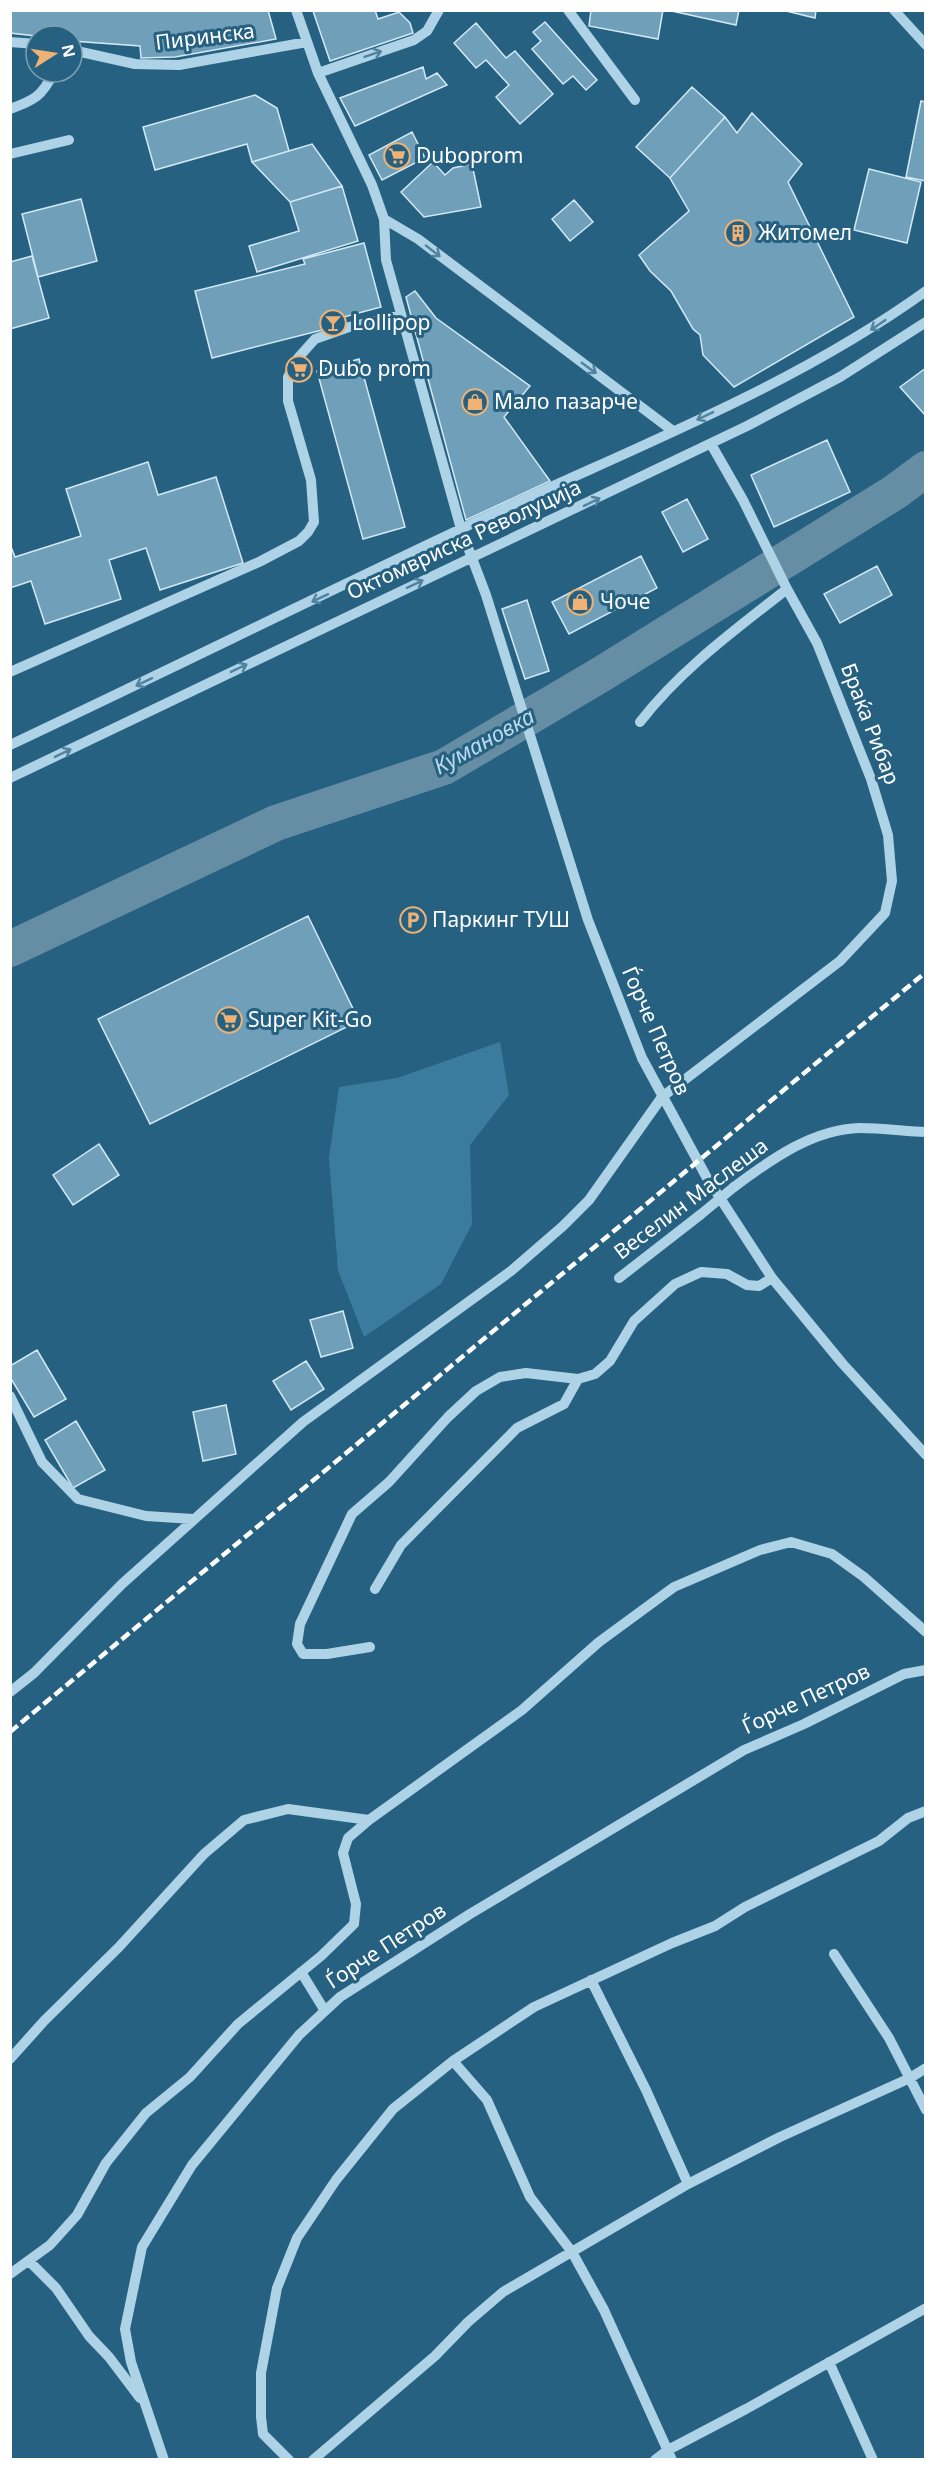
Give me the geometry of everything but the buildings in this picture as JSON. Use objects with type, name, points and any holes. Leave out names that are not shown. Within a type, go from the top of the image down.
[{"type":"street","name":"Ѓорче Петров","points":[[296,10],[318,73],[372,185],[384,219],[386,260],[461,529],[486,595],[588,920],[642,1058],[707,1178],[772,1278],[842,1363],[926,1455]]},
{"type":"street","points":[[318,73],[414,40],[427,31],[439,10]]},
{"type":"street","points":[[568,10],[635,100]]},
{"type":"street","points":[[894,10],[926,45]]},
{"type":"street","name":"Пиринска","points":[[84,53],[135,64],[179,65],[307,42]]},
{"type":"street","points":[[10,109],[35,99],[48,84]]},
{"type":"street","points":[[10,154],[69,140]]},
{"type":"street","points":[[384,219],[418,239],[672,431]]},
{"type":"street","name":"Октомвриска Револуција","points":[[10,745],[461,529],[672,431],[837,350],[926,291]]},
{"type":"street","points":[[10,672],[259,562],[299,541],[314,522],[311,480],[288,401],[288,377],[298,358],[315,339],[349,327],[400,315]]},
{"type":"street","name":"Октомвриска Револуција","points":[[10,778],[711,444],[805,397],[926,322]]},
{"type":"street","name":"Браќа Рибар","points":[[10,1692],[34,1673],[122,1584],[303,1422],[511,1271],[563,1226],[589,1200],[662,1097],[840,961],[885,913],[892,881],[888,835],[871,778],[817,643],[787,589],[743,500],[711,444]]},
{"type":"street","points":[[640,722],[666,690],[711,649],[787,589]]},
{"type":"street","name":"Веселин Маслеша","points":[[619,1278],[774,1158],[829,1133],[858,1128],[926,1132]]},
{"type":"street","points":[[370,1647],[327,1654],[303,1654],[297,1644],[300,1624],[352,1514],[389,1482],[448,1417],[476,1391],[500,1377],[526,1373],[578,1379],[595,1374],[610,1361],[634,1321],[675,1284],[701,1272],[727,1274],[747,1285],[759,1286],[772,1278]]},
{"type":"street","points":[[375,1589],[401,1545],[517,1428],[564,1404],[578,1379]]},
{"type":"street","points":[[10,1396],[42,1462],[78,1499],[146,1516],[193,1519]]},
{"type":"street","points":[[10,2274],[50,2245],[77,2215],[106,2163],[146,2113],[190,2078],[238,2024],[354,1924],[356,1904],[343,1853],[348,1838],[369,1820],[522,1710],[599,1642],[674,1587],[760,1550],[791,1542],[832,1554],[864,1577],[926,1632]]},
{"type":"street","name":"Ѓорче Петров","points":[[164,2460],[130,2362],[125,2329],[142,2247],[192,2165],[299,2035],[340,1997],[450,1927],[744,1750],[804,1724],[904,1674],[926,1670]]},
{"type":"street","points":[[10,2059],[44,2021],[119,1947],[204,1854],[244,1820],[288,1809],[369,1820]]},
{"type":"street","points":[[289,2460],[263,2434],[261,2373],[277,2288],[297,2238],[336,2180],[393,2109],[453,2061],[534,2007],[715,1926],[745,1907],[879,1841],[908,1818],[926,1811]]},
{"type":"street","points":[[834,1954],[890,2038],[926,2110]]},
{"type":"street","points":[[301,1972],[324,2012]]},
{"type":"street","points":[[591,1980],[646,2090],[688,2184]]},
{"type":"street","points":[[453,2061],[487,2100],[530,2197],[572,2252],[604,2310],[670,2455]]},
{"type":"street","points":[[313,2460],[435,2356],[468,2322],[503,2292],[688,2184],[780,2137],[910,2078],[926,2068]]},
{"type":"street","points":[[29,2261],[56,2288],[89,2336],[109,2357],[147,2407]]},
{"type":"street","points":[[655,2460],[670,2455],[926,2308]]},
{"type":"street","points":[[830,2362],[873,2460]]},
{"type":"shaded area","points":[[500,1042],[509,1095],[470,1145],[472,1224],[441,1284],[364,1337],[338,1270],[329,1158],[339,1087],[397,1078]]},
{"type":"waterway","name":"Кумановка","points":[[10,949],[276,823],[444,767],[600,675],[895,492],[926,469]]},
{"type":"railway","points":[[10,1732],[926,972]]},
{"type":"place","name":"Duboprom","points":[[397,156]]},
{"type":"place","name":"Житомел","points":[[738,233]]},
{"type":"place","name":"Lollipop","points":[[333,323]]},
{"type":"place","name":"Dubo prom","points":[[299,369]]},
{"type":"place","name":"Мало пазарче","points":[[475,402]]},
{"type":"place","name":"Чоче","points":[[580,602]]},
{"type":"place","name":"Паркинг ТУШ","points":[[413,920]]},
{"type":"place","name":"Super Kit-Go","points":[[229,1020]]}]
